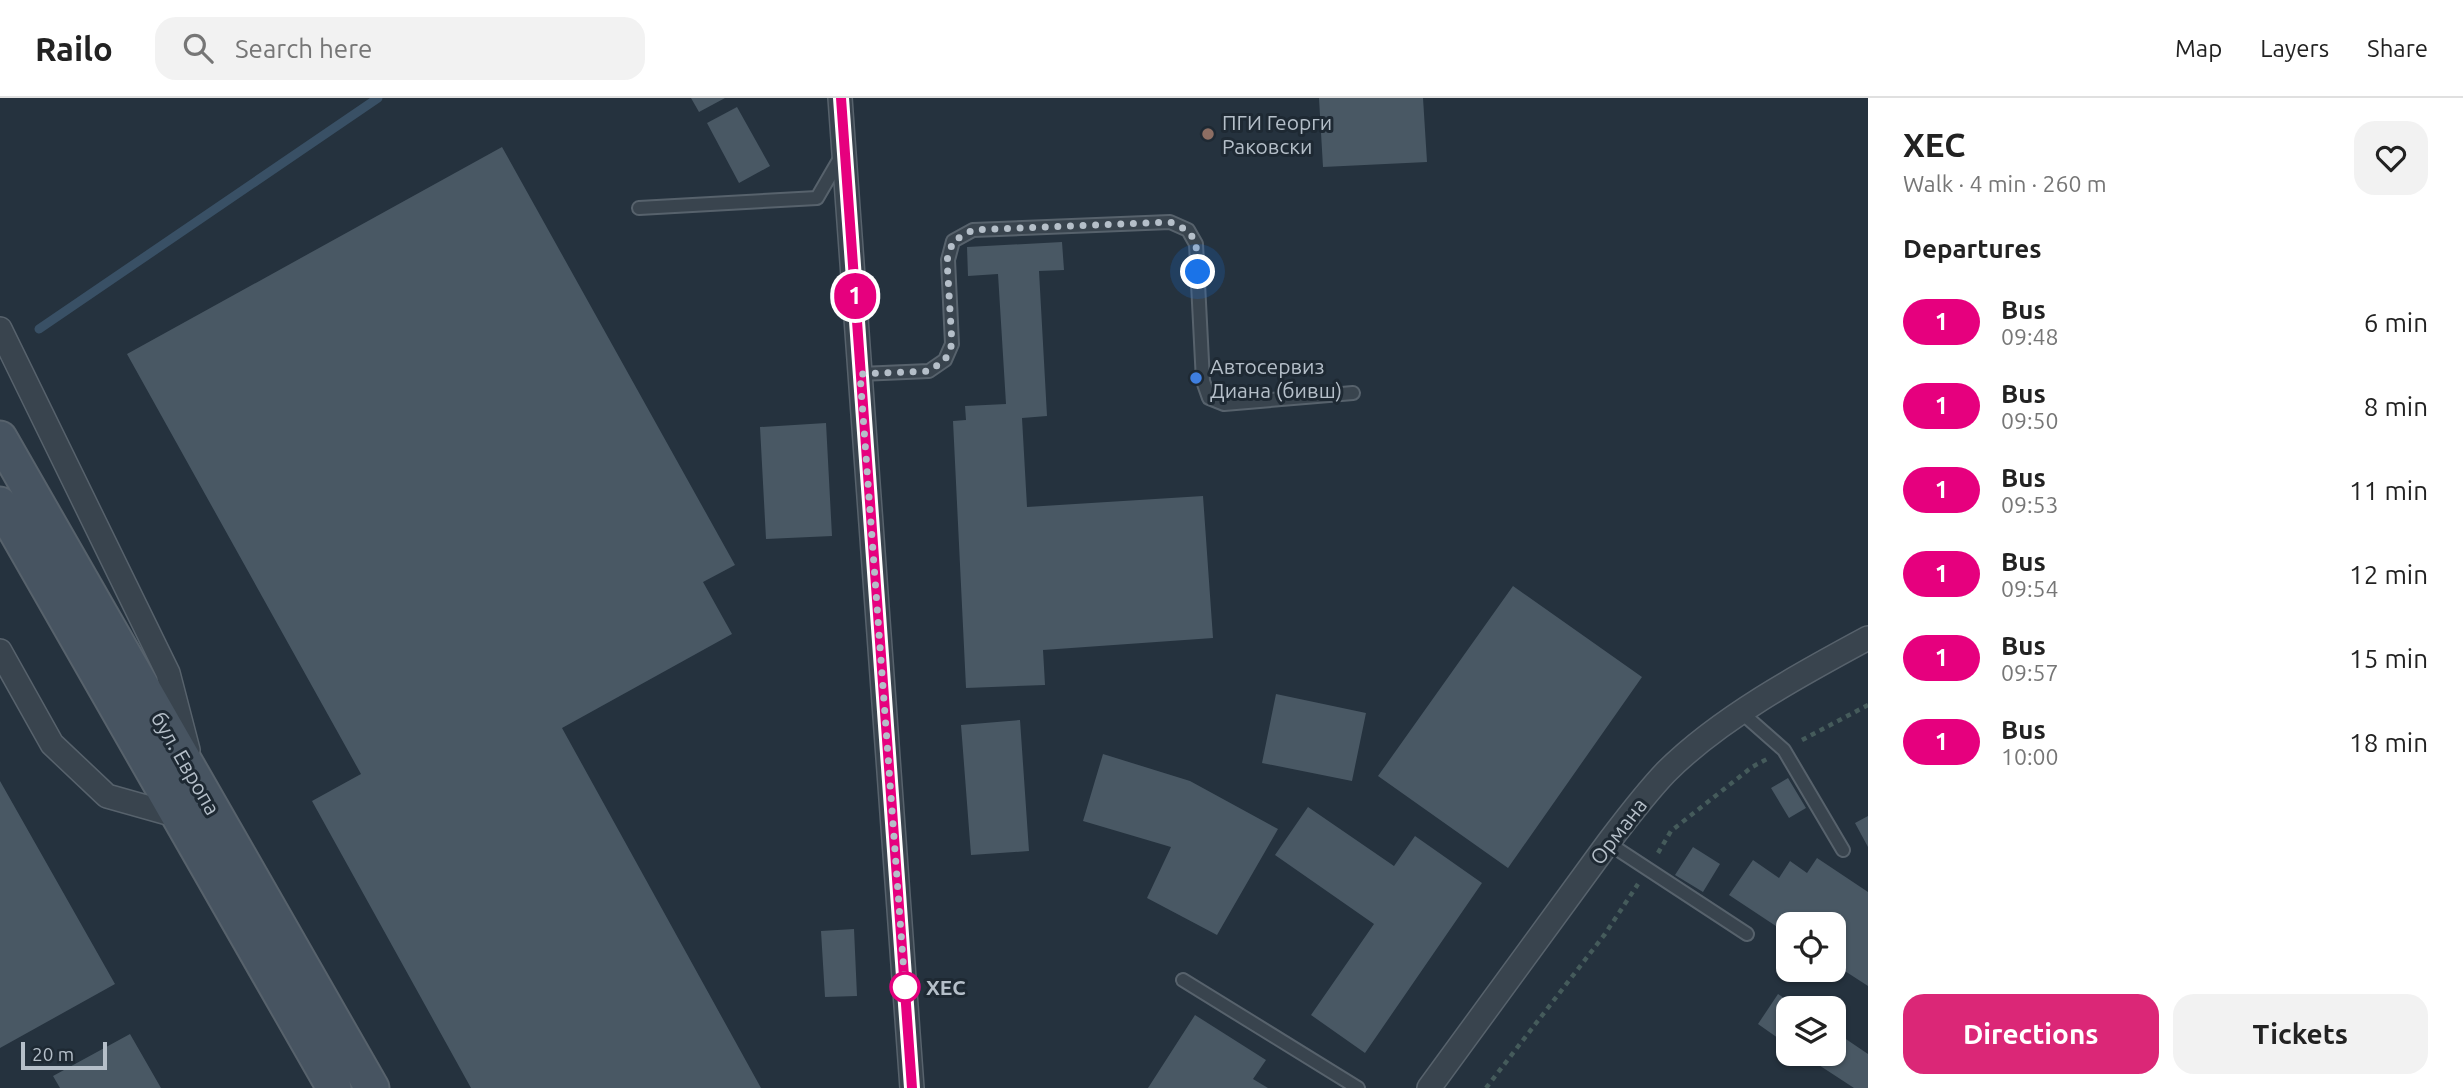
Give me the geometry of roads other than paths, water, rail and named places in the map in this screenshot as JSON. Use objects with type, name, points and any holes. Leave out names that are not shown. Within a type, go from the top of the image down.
[{"type":"main road","name":"бул. Европа","points":[[0,438],[372,1088]]},
{"type":"main road","name":"бул. Европа","points":[[0,504],[334,1088]]},
{"type":"street","points":[[840,98],[912,1088]]},
{"type":"street","points":[[0,329],[168,673],[196,779]]},
{"type":"street","name":"Ормана","points":[[1429,1088],[1637,804],[1667,772],[1742,713],[1810,669],[1868,638]]},
{"type":"street","points":[[0,651],[52,744],[107,796],[178,816]]},
{"type":"lane","points":[[639,208],[817,198],[844,152]]},
{"type":"lane","points":[[860,374],[929,371],[945,360],[952,344],[947,260],[953,241],[973,230],[1170,222],[1188,230],[1196,244],[1203,381],[1209,398],[1224,404],[1353,393]]},
{"type":"lane","points":[[1742,713],[1784,750],[1843,850]]},
{"type":"lane","points":[[1608,843],[1747,934]]},
{"type":"lane","points":[[1183,980],[1358,1088]]},
{"type":"waterway","points":[[39,329],[378,98]]},
{"type":"place","name":"ПГИ Георги Раковски","points":[[1208,134]]},
{"type":"place","name":"Автосервиз Диана (бивш)","points":[[1196,378]]},
{"type":"place","name":"ХЕС","points":[[905,987]]}]
